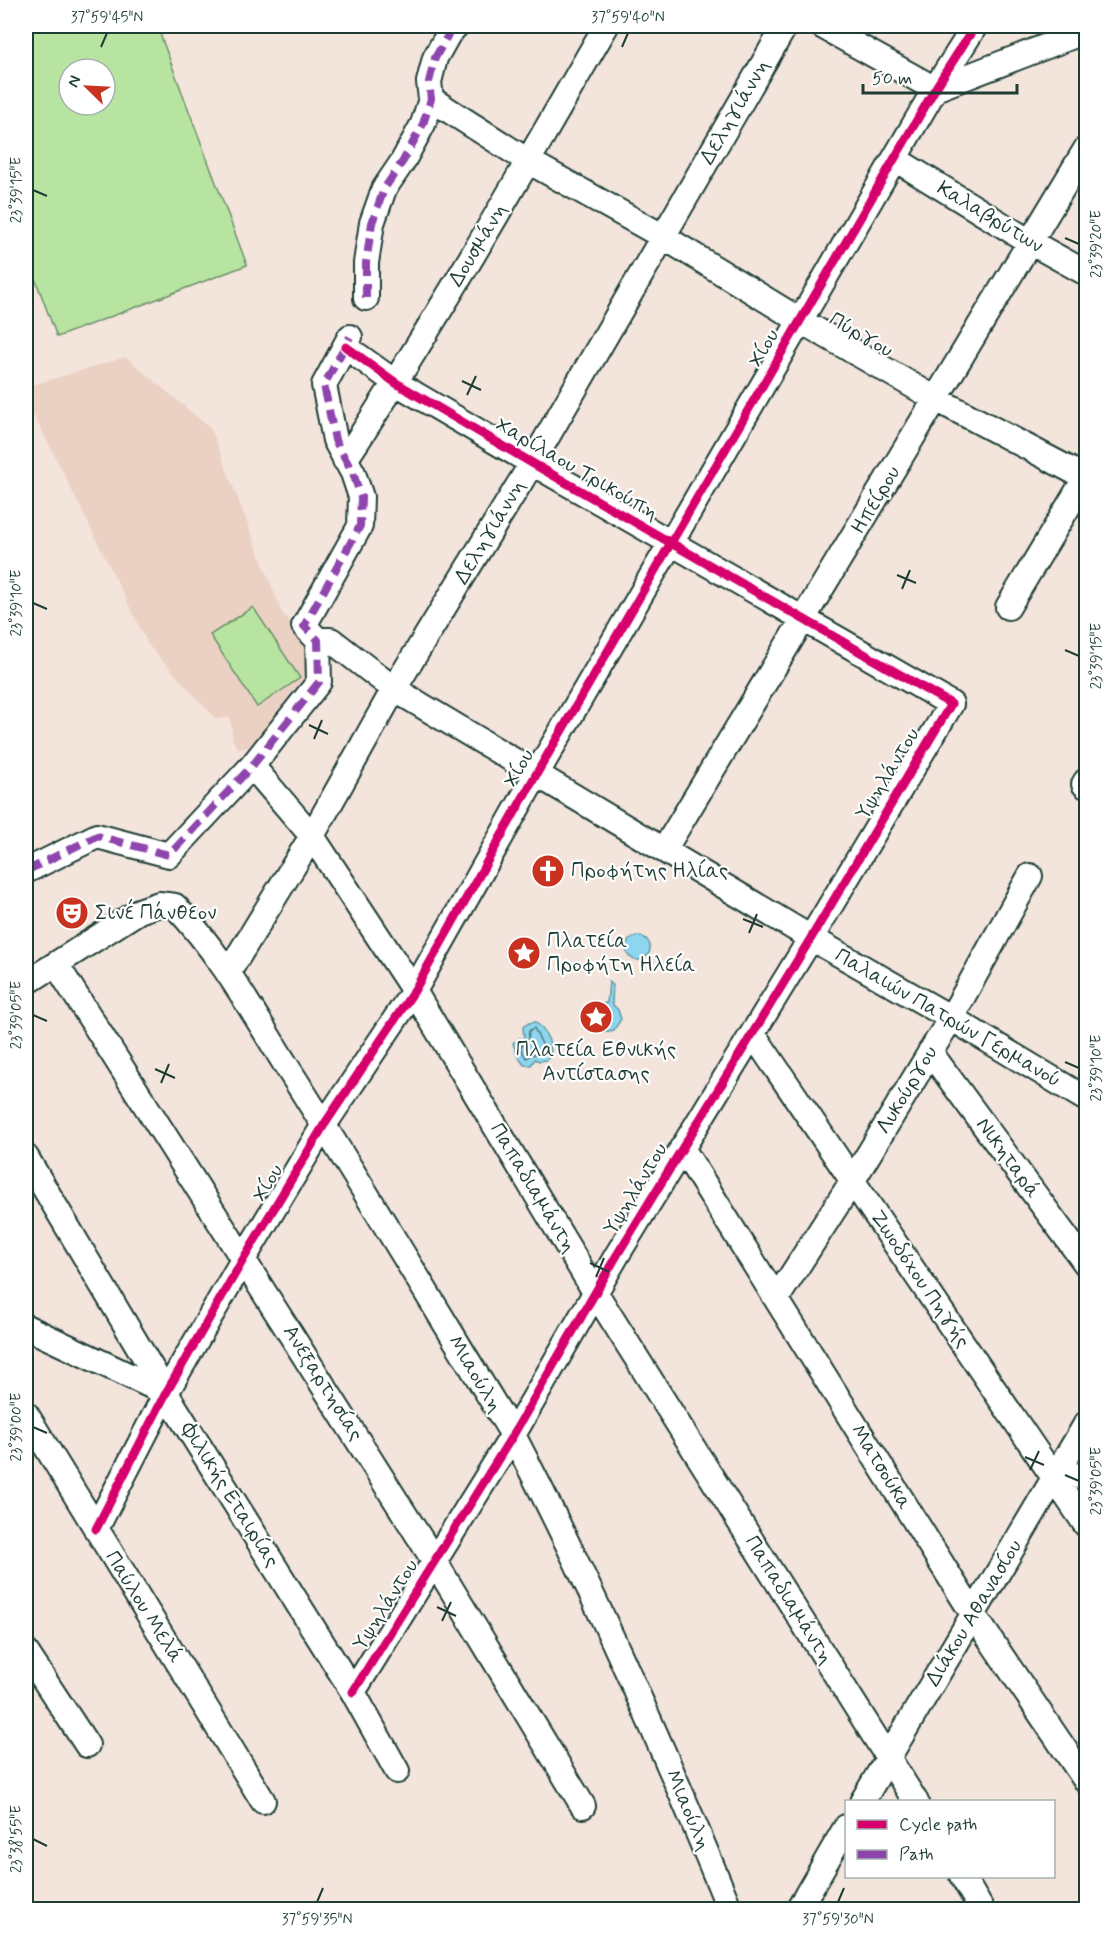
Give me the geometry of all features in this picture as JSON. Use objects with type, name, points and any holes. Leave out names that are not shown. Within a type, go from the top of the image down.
[{"type":"street","points":[[366,298],[366,263],[372,223],[384,189],[423,124],[431,99],[429,82],[435,58],[449,33],[456,26]]},
{"type":"street","name":"Δουσμάνη","points":[[345,460],[396,383],[606,26]]},
{"type":"street","name":"Δεληγιάννη","points":[[228,973],[312,836],[394,689],[532,463],[785,26]]},
{"type":"street","points":[[822,26],[935,89],[1086,31]]},
{"type":"street","name":"Χίου","points":[[96,1529],[166,1393],[244,1258],[324,1125],[414,991],[537,773],[935,89],[975,26]]},
{"type":"street","name":"Πύργου","points":[[431,99],[528,161],[662,236],[801,321],[936,399],[1086,478]]},
{"type":"street","name":"Ηπείρου","points":[[664,850],[1086,149]]},
{"type":"street","name":"Καλαβρύτων","points":[[895,159],[1030,242],[1086,273]]},
{"type":"street","name":"Χαρίλαου Τρικούπη","points":[[345,460],[335,440],[324,385],[348,342],[396,383],[803,621],[951,704]]},
{"type":"street","points":[[26,871],[98,836],[169,855],[252,766],[319,682],[318,640],[303,626],[360,526],[361,497],[353,473],[345,460]]},
{"type":"street","points":[[1008,607],[1086,478]]},
{"type":"street","name":"Παλαιών Πατρών Γερμανού","points":[[318,640],[331,640],[394,689],[1086,1099]]},
{"type":"street","name":"Υψηλάντου","points":[[353,1692],[513,1435],[595,1292],[951,704]]},
{"type":"street","name":"Παπαδιαμάντη","points":[[252,766],[312,836],[414,991],[595,1292],[915,1800]]},
{"type":"street","name":"Λυκούργου","points":[[777,1298],[853,1180],[951,1018],[1030,876]]},
{"type":"street","name":"Μιαούλη","points":[[56,964],[139,911],[159,904],[175,906],[189,920],[228,973],[324,1125],[513,1435],[539,1484],[637,1693],[730,1910]]},
{"type":"street","points":[[26,983],[56,964]]},
{"type":"street","name":"Ανεξαρτησίας","points":[[56,964],[435,1562],[583,1806]]},
{"type":"street","name":"Ζωοδόχου Πηγής","points":[[753,1034],[1086,1525]]},
{"type":"street","name":"Νικηταρά","points":[[930,1052],[1086,1264]]},
{"type":"street","name":"Ματσούκα","points":[[682,1148],[973,1614],[1086,1781]]},
{"type":"street","name":"Φιλικής Εταιρίας","points":[[26,1157],[166,1393],[353,1692],[397,1771]]},
{"type":"street","points":[[26,1327],[166,1393]]},
{"type":"street","name":"Παύλου Μελά","points":[[26,1414],[263,1801]]},
{"type":"street","name":"Διάκου Αθανασίου","points":[[863,1800],[1086,1424]]},
{"type":"street","points":[[1054,1477],[1086,1475]]},
{"type":"street","points":[[26,1652],[87,1745]]},
{"type":"street","points":[[799,1909],[845,1829]]},
{"type":"street","points":[[963,1878],[982,1910]]},
{"type":"shaded area","points":[[126,357],[211,429],[282,613],[300,631],[308,672],[249,747],[238,749],[233,740],[230,717],[216,719],[149,646],[26,402],[26,387]]},
{"type":"green space","points":[[26,26],[157,26],[247,265],[57,337],[26,254]]},
{"type":"green space","points":[[253,607],[300,678],[257,707],[210,635]]},
{"type":"water","points":[[638,936],[647,939],[650,948],[647,957],[638,960],[629,957],[626,948],[629,939]]},
{"type":"water","points":[[609,982],[613,985],[612,1004],[618,1010],[621,1019],[614,1030],[606,1032],[597,1028],[592,1019],[597,1008],[607,1003]]},
{"type":"water","points":[[535,1022],[548,1040],[550,1056],[547,1060],[535,1059],[531,1065],[524,1065],[513,1043],[520,1038],[524,1039],[523,1027]]},
{"type":"marked path","points":[[366,298],[366,263],[372,223],[384,189],[403,161],[423,124],[431,99],[429,82],[435,58],[449,33],[456,26]]},
{"type":"marked path","points":[[26,871],[97,836],[169,855],[252,766],[319,682],[318,640],[304,626],[360,526],[361,497],[353,473],[335,440],[324,385],[350,337]]},
{"type":"cycle path","points":[[96,1529],[166,1393],[244,1258],[324,1125],[414,991],[537,773],[935,89],[975,26]]},
{"type":"cycle path","points":[[346,347],[396,383],[951,704],[617,1255],[513,1435],[353,1692]]},
{"type":"place","name":"Προφήτης Ηλίας","points":[[548,871]]},
{"type":"place","name":"Σινέ Πάνθεον","points":[[72,913]]},
{"type":"place","name":"Πλατεία Προφήτη Ηλεία","points":[[524,953]]},
{"type":"place","name":"Πλατεία Εθνικής Αντίστασης","points":[[596,1017]]}]
